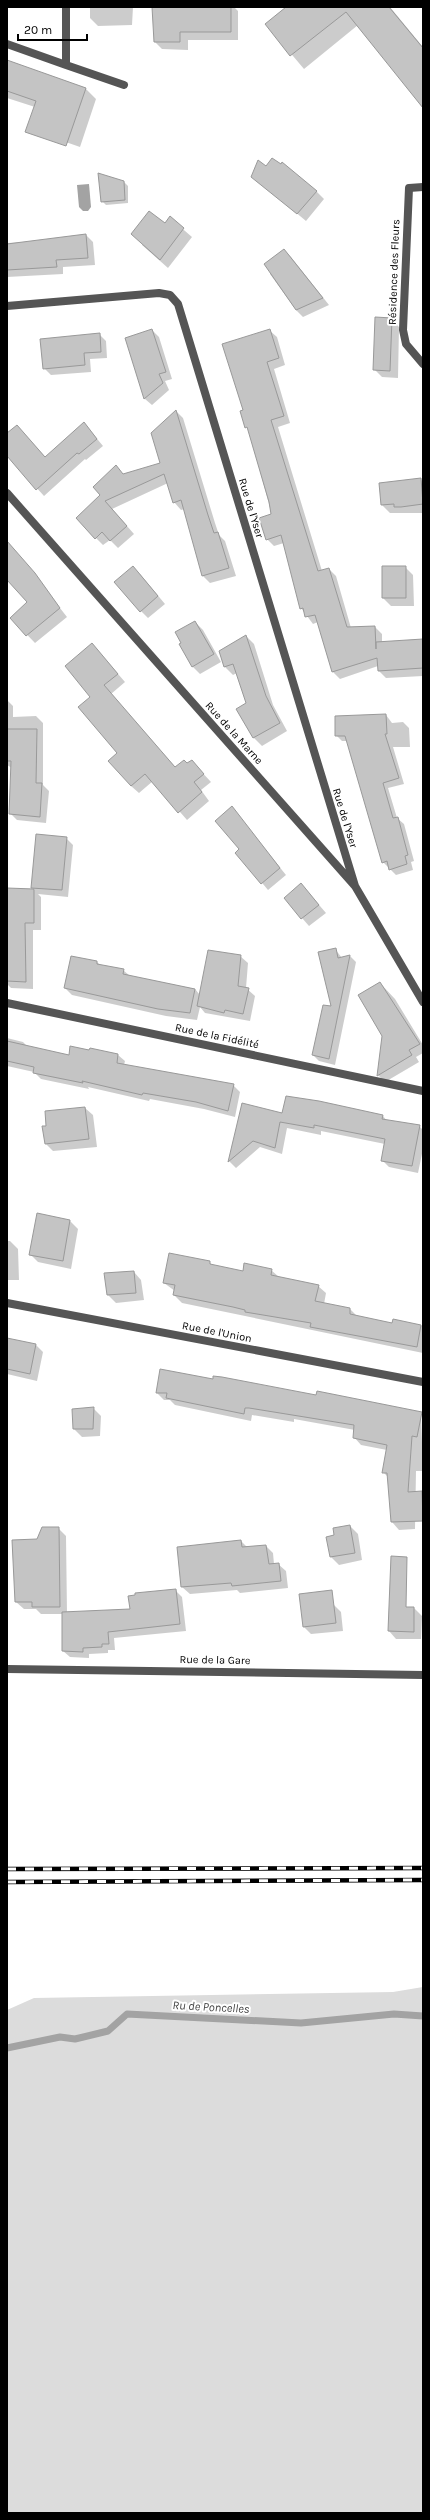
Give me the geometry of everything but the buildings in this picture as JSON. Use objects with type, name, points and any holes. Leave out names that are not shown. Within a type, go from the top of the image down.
[{"type":"street","points":[[66,7],[66,65]]},
{"type":"street","points":[[7,44],[124,85]]},
{"type":"street","name":"Résidence des Fleurs","points":[[423,187],[409,188],[403,330],[406,344],[423,364]]},
{"type":"street","name":"Rue de l'Yser","points":[[7,306],[159,293],[170,295],[178,304],[354,886]]},
{"type":"street","name":"Rue de la Marne","points":[[7,494],[354,886],[423,1002]]},
{"type":"street","name":"Rue de la Fidélité","points":[[7,1003],[423,1091]]},
{"type":"street","name":"Rue de l'Union","points":[[7,1304],[423,1382]]},
{"type":"street","name":"Rue de la Gare","points":[[7,1669],[423,1675]]},
{"type":"shaded area","points":[[89,184],[91,207],[88,211],[83,211],[79,207],[77,185]]},
{"type":"shaded area","points":[[423,1987],[423,2513],[7,2513],[7,2010],[34,1998],[393,1992]]},
{"type":"waterway","name":"Ru de Poncelles","points":[[7,2048],[60,2037],[75,2039],[108,2031],[127,2014],[301,2023],[394,2014],[423,2016]]},
{"type":"railway","points":[[7,1869],[423,1868]]},
{"type":"railway","points":[[7,1882],[423,1880]]}]
